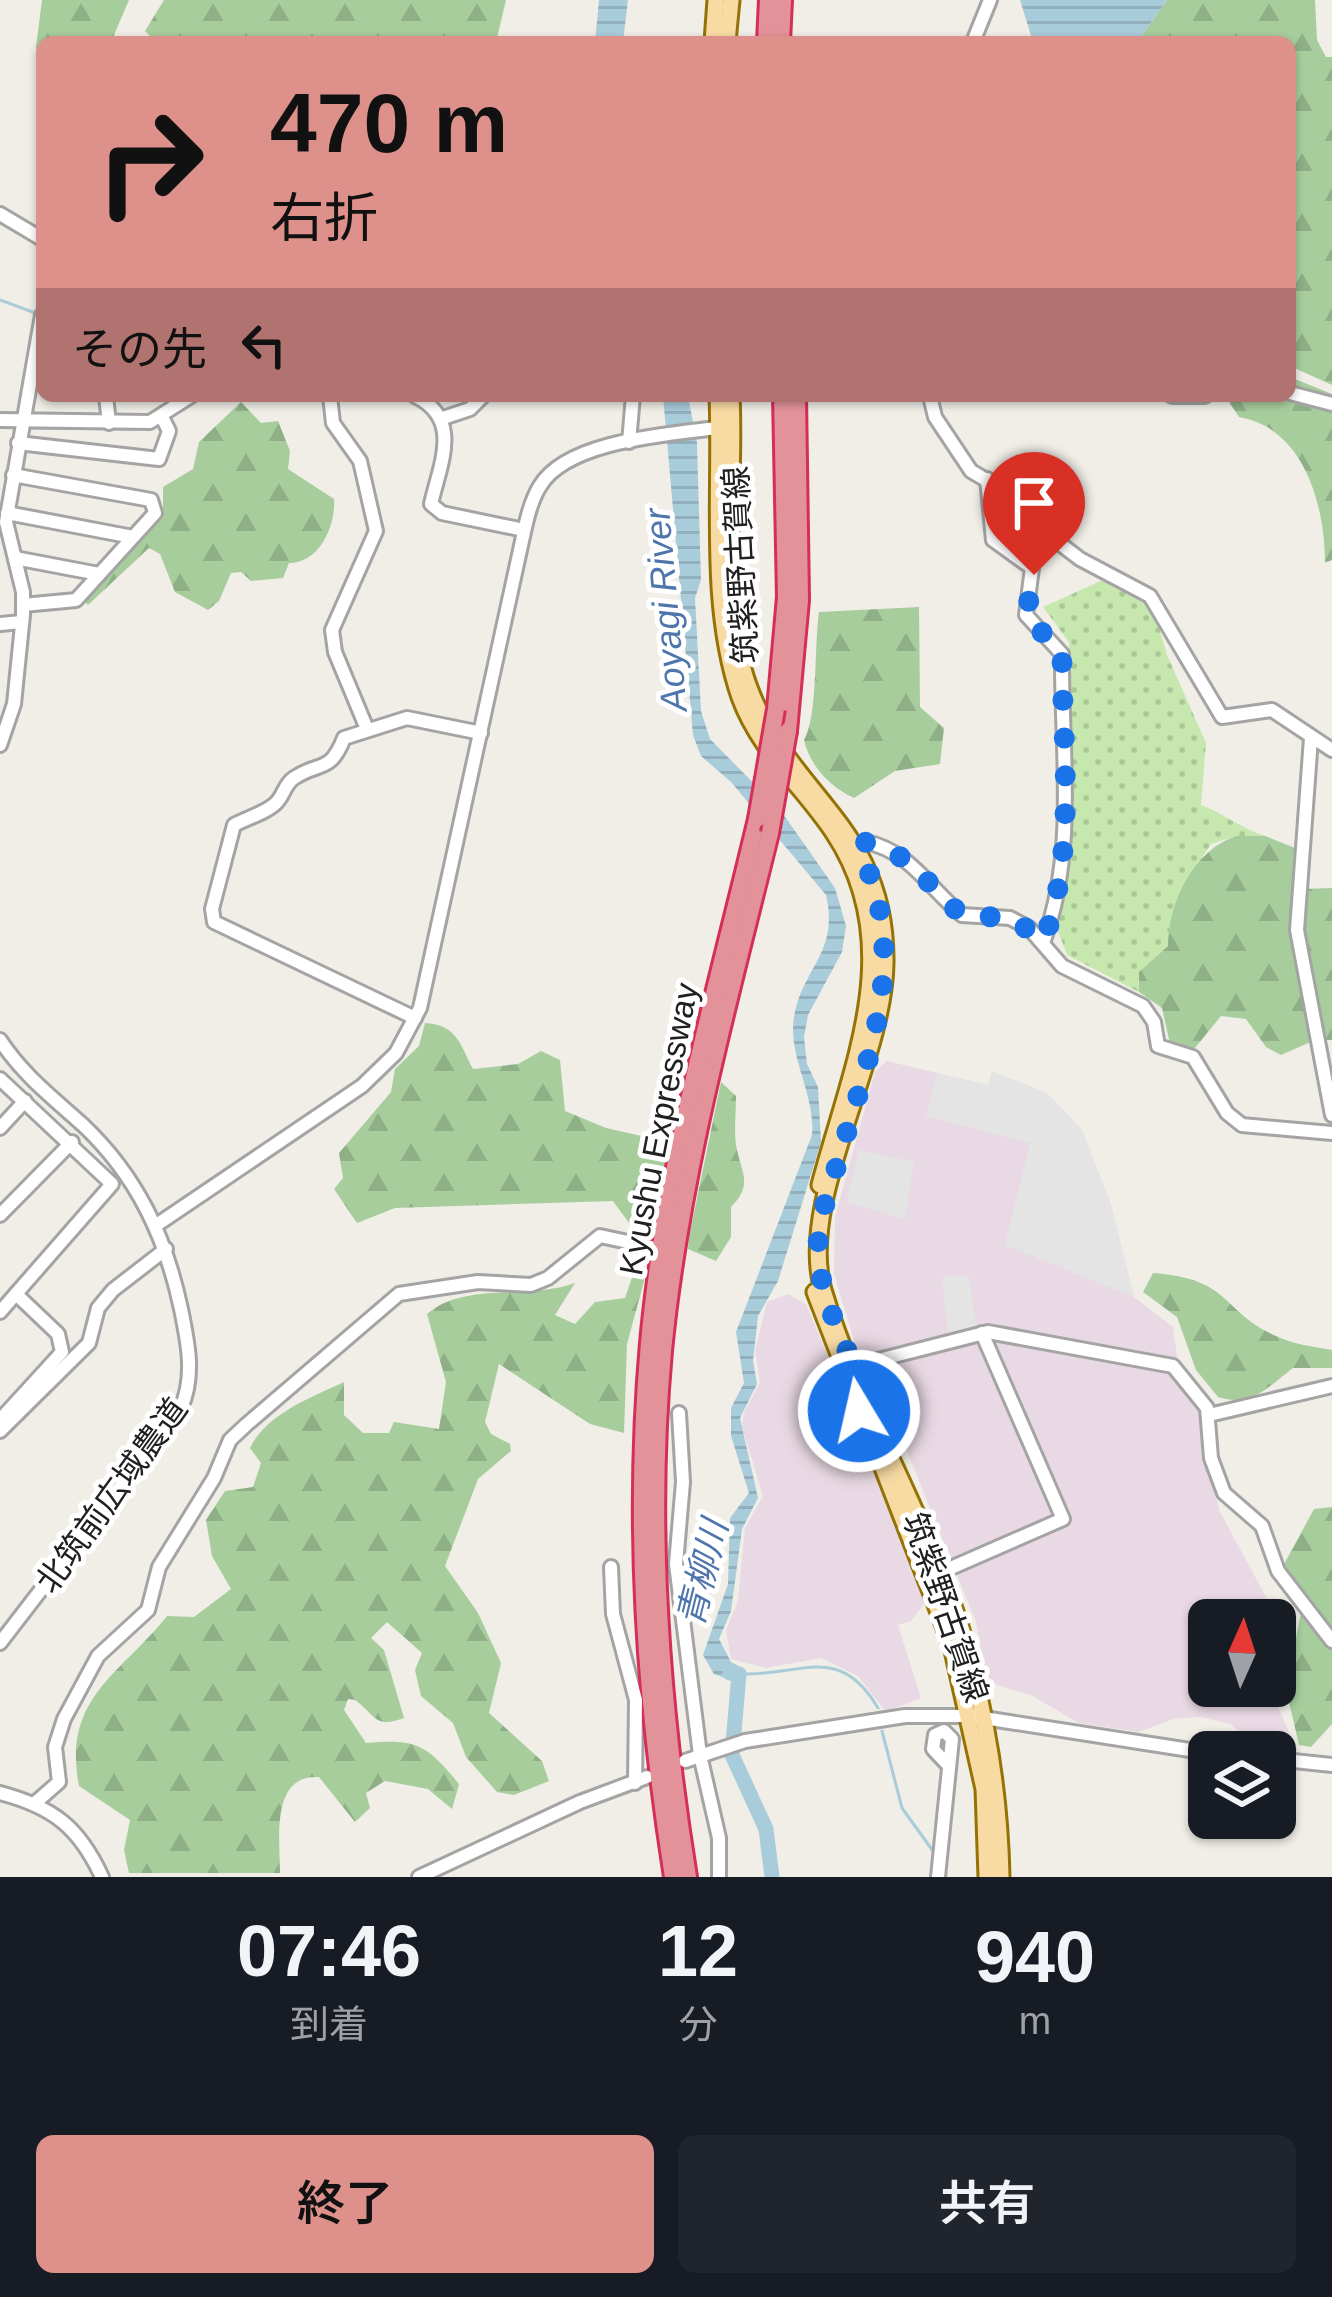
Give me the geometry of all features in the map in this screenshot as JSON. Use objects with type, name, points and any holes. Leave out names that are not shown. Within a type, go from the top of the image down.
[{"type":"highway","points":[[766,36],[768,0]]},
{"type":"highway","points":[[781,36],[782,0]]},
{"type":"highway","name":"Kyushu Expressway","points":[[763,826],[786,597],[782,402]]},
{"type":"highway","name":"Kyushu Expressway","points":[[688,1877],[668,1734],[656,1573],[664,1242],[788,731],[801,576],[796,402]]},
{"type":"highway","name":"Kyushu Expressway","points":[[666,1272],[644,1416],[642,1596],[652,1732],[673,1877]]},
{"type":"main road","points":[[713,36],[716,0]]},
{"type":"main road","points":[[728,36],[731,0]]},
{"type":"main road","name":"筑紫野古賀線","points":[[720,402],[726,427],[735,605],[746,682],[779,749],[858,848],[880,895],[885,987],[824,1211],[818,1253],[823,1290],[848,1368]]},
{"type":"main road","name":"筑紫野古賀線","points":[[730,402],[723,607],[740,698],[775,763],[848,857],[869,916],[873,947],[871,1000],[808,1247],[814,1288],[934,1575],[997,1790],[1001,1877]]},
{"type":"main road","name":"筑紫野古賀線","points":[[977,1717],[987,1877]]},
{"type":"street","points":[[976,36],[991,0]]},
{"type":"street","points":[[0,214],[36,235]]},
{"type":"street","points":[[0,745],[14,704],[23,605],[5,508],[36,346]]},
{"type":"street","points":[[1296,395],[1332,404]]},
{"type":"street","points":[[107,402],[110,423]]},
{"type":"street","points":[[0,420],[110,423],[162,417],[182,402]]},
{"type":"street","points":[[331,402],[333,423],[360,461],[376,531],[332,630],[335,652],[367,729]]},
{"type":"street","points":[[423,402],[442,418],[448,432],[431,504],[442,513],[524,530]]},
{"type":"street","points":[[442,418],[477,402]]},
{"type":"street","points":[[629,442],[632,402]]},
{"type":"street","points":[[931,402],[935,417],[971,471],[1020,500],[1042,530],[1079,560],[1150,596],[1222,717],[1272,710],[1332,750]]},
{"type":"street","points":[[18,443],[159,459],[169,431],[162,417]]},
{"type":"street","points":[[155,1226],[362,1086],[396,1053],[415,1018],[430,974],[524,530],[541,484],[561,464],[629,442],[726,427]]},
{"type":"street","points":[[13,475],[151,500],[155,513],[76,600],[23,605]]},
{"type":"street","points":[[987,479],[994,540],[1032,568],[1026,615],[1062,654],[1066,795],[1054,904],[1044,940]]},
{"type":"street","points":[[5,508],[133,536]]},
{"type":"street","points":[[15,558],[99,574]]},
{"type":"street","points":[[0,625],[22,622]]},
{"type":"street","points":[[415,1018],[214,922],[212,909],[234,825],[277,802],[287,783],[322,769],[337,756],[344,738],[407,718],[481,733]]},
{"type":"street","points":[[1311,738],[1297,930],[1332,1115]]},
{"type":"street","points":[[858,848],[866,842],[884,846],[937,886],[962,915],[1010,918],[1044,940],[1062,966],[1143,1006],[1154,1022],[1158,1046],[1193,1057],[1227,1113],[1243,1125],[1332,1133]]},
{"type":"street","name":"北筑前広域農道","points":[[0,1040],[37,1087],[106,1148],[140,1194],[166,1249],[184,1328],[189,1390],[117,1494],[0,1642]]},
{"type":"street","points":[[0,1079],[112,1184],[0,1312]]},
{"type":"street","points":[[0,1128],[25,1101]]},
{"type":"street","points":[[0,1215],[72,1142]]},
{"type":"street","points":[[35,1803],[59,1782],[57,1734],[98,1656],[148,1610],[159,1567],[214,1478],[230,1440],[246,1425],[412,1288],[446,1289],[478,1282],[530,1285],[548,1278],[599,1236],[664,1242]]},
{"type":"street","points":[[0,1432],[89,1343],[98,1308],[113,1290],[166,1249]]},
{"type":"street","points":[[0,1420],[62,1352],[58,1334],[16,1294]]},
{"type":"street","points":[[848,1368],[982,1333],[1173,1366],[1209,1415],[1211,1458],[1224,1493],[1262,1526],[1278,1570],[1332,1641]]},
{"type":"street","points":[[934,1575],[1063,1519],[982,1333]]},
{"type":"street","points":[[1209,1415],[1332,1386]]},
{"type":"street","points":[[679,1413],[683,1482],[675,1554],[700,1755],[718,1838],[719,1877]]},
{"type":"street","points":[[418,1877],[580,1802],[641,1780],[636,1700],[613,1614],[610,1567]]},
{"type":"street","points":[[685,1761],[745,1741],[904,1716],[977,1717],[1188,1750]]},
{"type":"street","points":[[1296,1762],[1332,1765]]},
{"type":"street","points":[[938,1877],[949,1766]]},
{"type":"street","points":[[0,1793],[59,1815],[83,1838],[102,1877]]},
{"type":"shaded area","points":[[887,1061],[988,1085],[992,1071],[1047,1093],[1082,1130],[1111,1205],[1134,1297],[1173,1327],[1178,1364],[988,1328],[860,1360],[834,1274],[835,1217],[875,1072]]},
{"type":"shaded area","points":[[992,1071],[1047,1093],[1082,1130],[1111,1205],[1134,1297],[1005,1245],[1030,1143],[926,1116],[937,1073],[988,1085]]},
{"type":"shaded area","points":[[859,1150],[914,1162],[905,1219],[846,1202]]},
{"type":"shaded area","points":[[969,1276],[976,1326],[948,1333],[942,1277]]},
{"type":"shaded area","points":[[788,1294],[806,1304],[929,1597],[911,1621],[898,1625],[921,1698],[886,1712],[858,1676],[821,1658],[766,1668],[731,1659],[726,1630],[738,1601],[745,1528],[763,1496],[742,1427],[744,1413],[760,1382],[755,1351],[767,1302]]},
{"type":"shaded area","points":[[992,1337],[1168,1372],[1203,1406],[1209,1472],[1220,1512],[1267,1599],[1188,1599],[1188,1707],[1278,1707],[1288,1731],[1239,1731],[1200,1717],[1173,1719],[1139,1732],[1079,1723],[1031,1695],[987,1682],[976,1622],[875,1372]]},
{"type":"green space","points":[[42,0],[129,0],[114,36],[37,36]]},
{"type":"green space","points":[[164,0],[506,0],[497,36],[150,36],[145,31]]},
{"type":"green space","points":[[1167,0],[1315,0],[1317,40],[1326,57],[1332,57],[1332,385],[1296,369],[1296,36],[1141,36]]},
{"type":"green space","points":[[1296,379],[1332,394],[1332,560],[1325,563],[1315,494],[1295,453],[1280,436],[1239,417],[1229,402],[1296,402]]},
{"type":"green space","points":[[241,402],[261,423],[278,421],[290,451],[288,469],[334,499],[324,541],[309,557],[289,563],[283,578],[251,581],[241,572],[231,573],[219,601],[208,610],[175,592],[160,554],[149,548],[88,605],[81,598],[163,517],[163,487],[193,469],[199,442]]},
{"type":"green space","points":[[1105,579],[1154,610],[1167,655],[1206,743],[1201,805],[1265,836],[1236,836],[1211,844],[1176,906],[1168,946],[1140,972],[1139,992],[1067,955],[1058,931],[1071,856],[1069,642],[1043,607]]},
{"type":"green space","points":[[919,607],[920,707],[944,728],[940,764],[895,771],[854,798],[822,775],[804,740],[814,698],[819,612]]},
{"type":"green space","points":[[1236,836],[1265,836],[1295,848],[1302,889],[1332,888],[1332,1040],[1315,1040],[1281,1055],[1266,1047],[1246,1019],[1221,1016],[1190,1054],[1170,1044],[1162,1008],[1139,992],[1139,972],[1168,946],[1173,912],[1186,880],[1208,853]]},
{"type":"green space","points":[[425,1023],[451,1032],[473,1069],[518,1064],[541,1051],[560,1060],[565,1111],[606,1128],[668,1142],[655,1228],[637,1234],[613,1201],[395,1208],[357,1223],[334,1189],[343,1178],[339,1153],[391,1092],[395,1069],[419,1046]]},
{"type":"green space","points":[[721,1082],[736,1096],[735,1139],[744,1185],[731,1207],[731,1237],[716,1261],[688,1249]]},
{"type":"green space","points":[[647,1270],[627,1344],[624,1433],[590,1424],[499,1364],[485,1422],[491,1434],[510,1444],[511,1451],[478,1479],[445,1566],[478,1613],[501,1663],[489,1713],[542,1761],[549,1781],[514,1795],[497,1792],[466,1757],[453,1723],[421,1696],[415,1670],[422,1653],[387,1622],[371,1638],[384,1650],[404,1718],[381,1721],[348,1699],[344,1710],[366,1743],[409,1744],[438,1760],[459,1784],[452,1809],[428,1789],[385,1781],[366,1793],[370,1808],[355,1822],[319,1777],[303,1779],[292,1786],[281,1812],[280,1873],[129,1873],[124,1850],[130,1820],[79,1786],[79,1731],[99,1690],[167,1616],[194,1617],[231,1589],[212,1556],[206,1520],[225,1491],[253,1487],[261,1463],[250,1448],[257,1436],[291,1408],[344,1382],[344,1415],[363,1433],[389,1433],[394,1422],[439,1429],[446,1382],[427,1314],[442,1304],[478,1294],[575,1283],[555,1315],[575,1324],[595,1302],[625,1298],[634,1272]]},
{"type":"green space","points":[[1153,1273],[1198,1282],[1276,1336],[1332,1350],[1332,1368],[1293,1368],[1250,1397],[1218,1397],[1196,1370],[1177,1317],[1143,1292]]},
{"type":"green space","points":[[1332,1507],[1332,1724],[1311,1747],[1299,1745],[1290,1707],[1296,1707],[1296,1638],[1303,1602],[1283,1566],[1314,1509]]},
{"type":"water","points":[[599,0],[628,0],[624,36],[596,36]]},
{"type":"water","points":[[1020,0],[1167,0],[1141,36],[1031,36]]},
{"type":"water","points":[[664,402],[689,402],[697,443],[701,580],[695,598],[701,711],[710,739],[781,811],[835,888],[846,926],[842,952],[808,1015],[804,1037],[807,1064],[818,1087],[821,1142],[778,1281],[758,1316],[753,1361],[757,1384],[740,1418],[758,1498],[742,1529],[731,1611],[719,1639],[731,1662],[746,1670],[743,1685],[714,1674],[703,1655],[728,1584],[730,1518],[749,1493],[731,1436],[731,1408],[744,1383],[736,1332],[812,1135],[793,1027],[800,996],[825,944],[829,914],[826,895],[731,782],[701,756],[693,735]]},
{"type":"waterway","points":[[0,300],[36,313]]},
{"type":"waterway","points":[[167,419],[192,402]]},
{"type":"waterway","points":[[26,428],[133,429],[159,424]]},
{"type":"waterway","points":[[0,426],[16,428]]},
{"type":"waterway","points":[[742,1674],[833,1669],[848,1675],[878,1708]]},
{"type":"waterway","name":"青柳川","points":[[730,1673],[739,1674],[732,1755],[766,1829],[772,1877]]},
{"type":"waterway","points":[[882,1731],[902,1808],[933,1851]]},
{"type":"route","points":[[859,1411],[842,1369],[854,1367],[823,1290],[818,1253],[824,1211],[885,987],[880,895],[858,848],[866,842],[884,846],[937,886],[962,915],[1010,918],[1044,940],[1054,904],[1066,795],[1062,654],[1026,615],[1034,575]]},
{"type":"water label","name":"Aoyagi River","points":[[665,610]]}]
